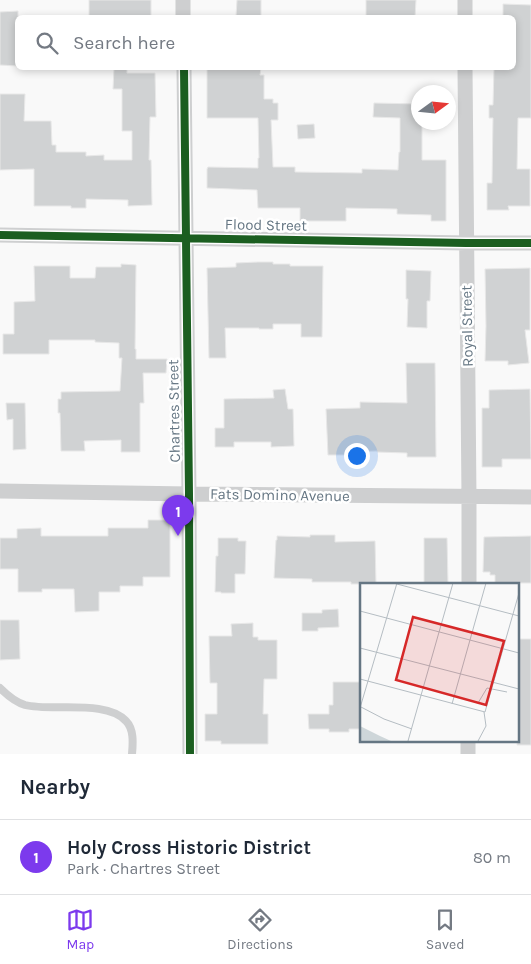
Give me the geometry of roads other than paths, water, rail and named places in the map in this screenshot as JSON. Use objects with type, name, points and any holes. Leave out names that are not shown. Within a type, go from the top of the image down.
[{"type":"street","points":[[183,0],[184,15]]},
{"type":"street","points":[[465,0],[465,15]]},
{"type":"street","name":"Chartres Street","points":[[184,70],[190,754]]},
{"type":"street","name":"Royal Street","points":[[465,70],[469,583]]},
{"type":"street","name":"Flood Street","points":[[0,234],[531,243]]},
{"type":"street","name":"Fats Domino Avenue","points":[[0,491],[531,497]]},
{"type":"lane","points":[[0,688],[14,701],[26,705],[90,708],[112,712],[121,716],[127,722],[133,739],[132,754]]},
{"type":"place","name":"Holy Cross Historic District","points":[[178,536]]}]
